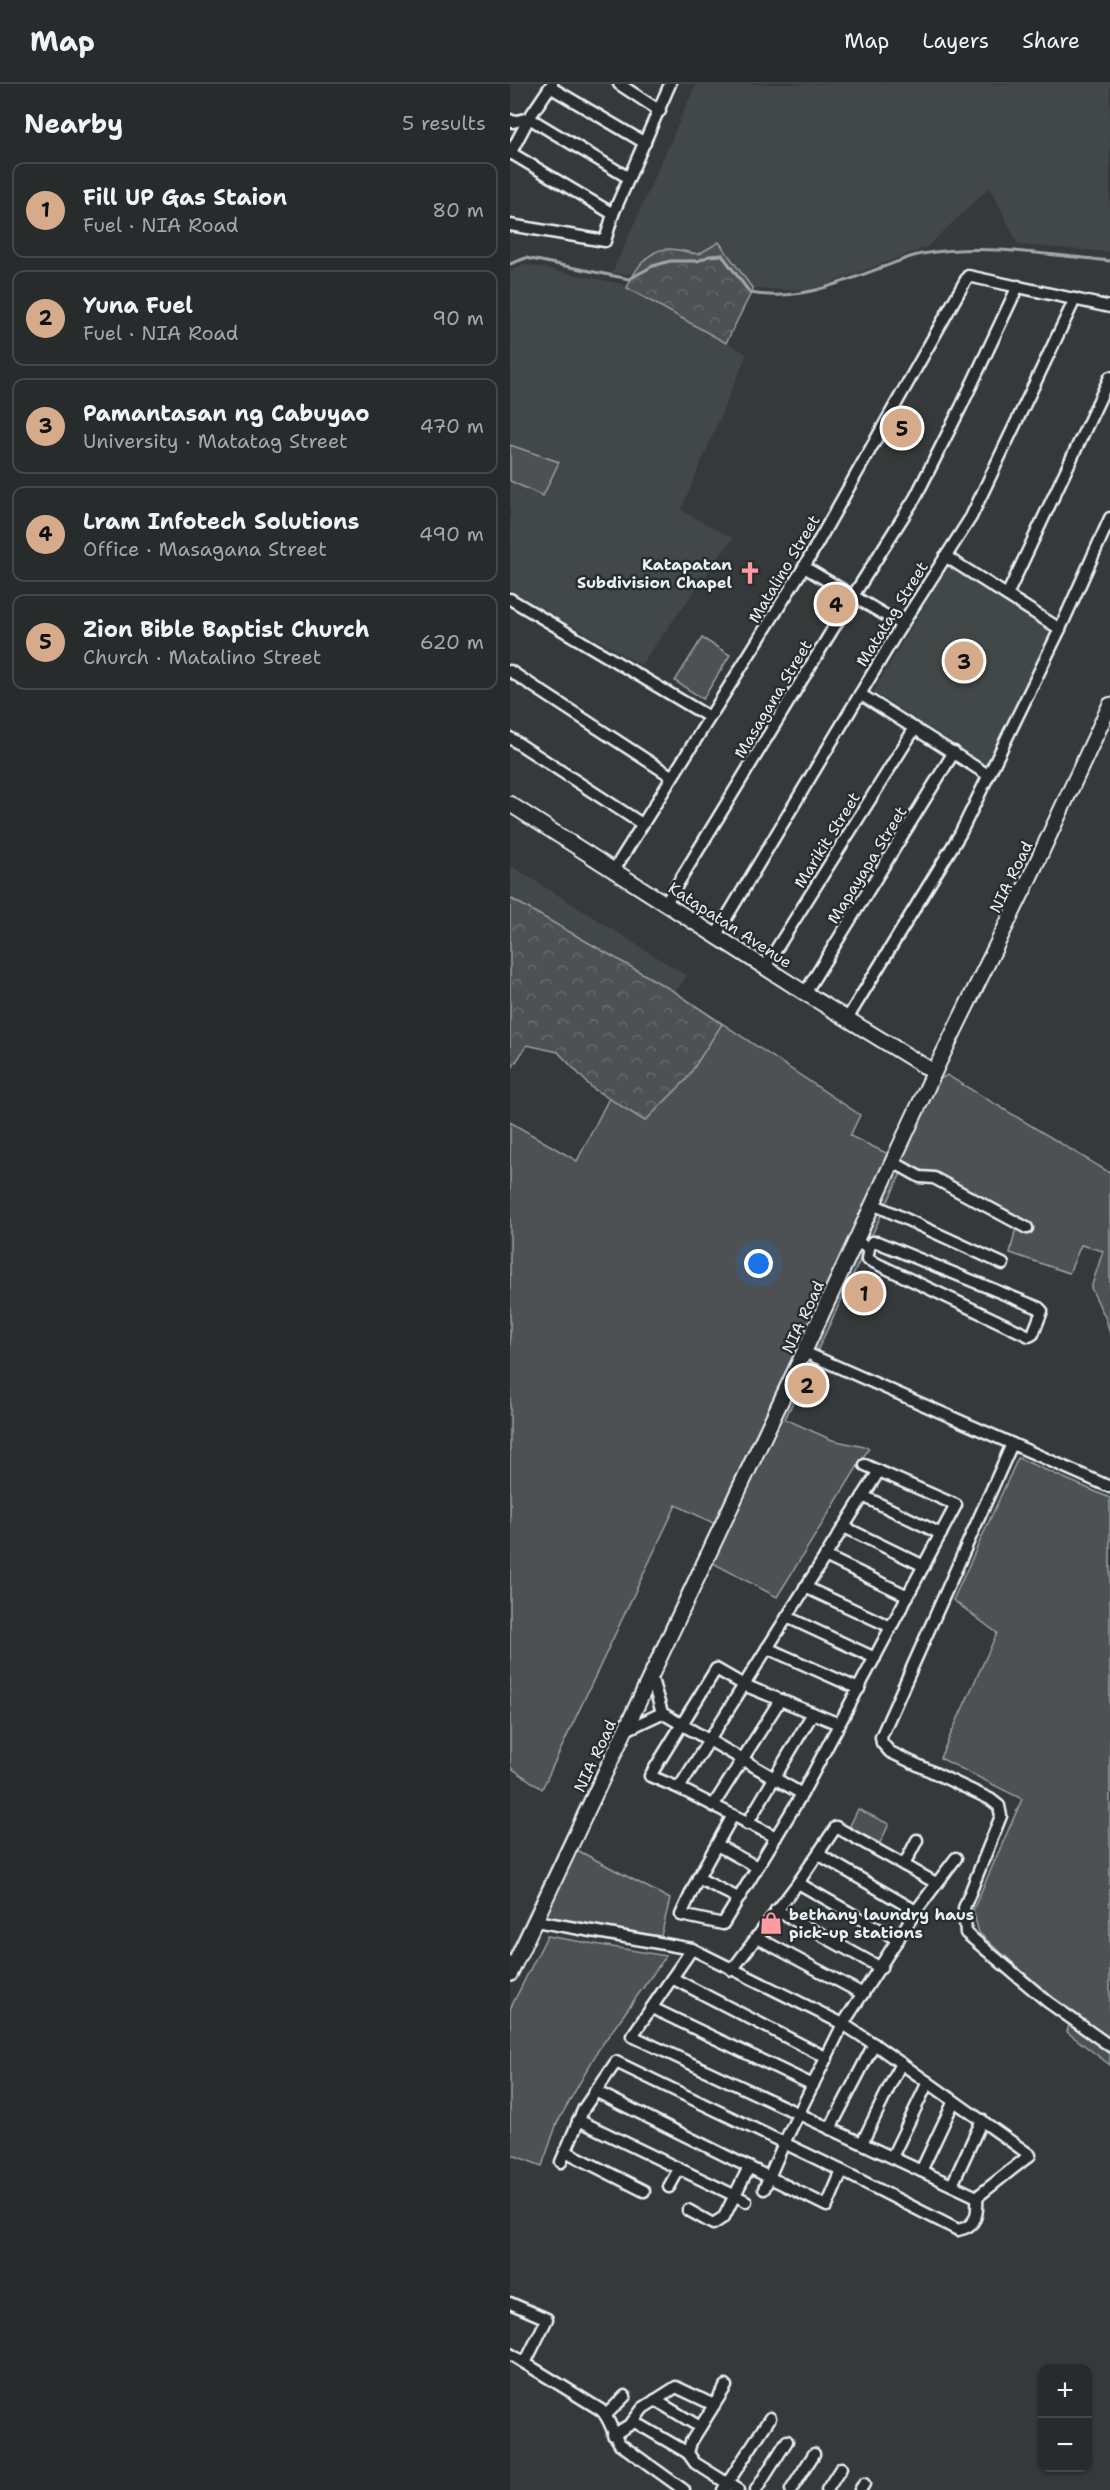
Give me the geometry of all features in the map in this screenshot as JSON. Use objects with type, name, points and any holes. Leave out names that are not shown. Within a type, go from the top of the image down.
[{"type":"street","points":[[619,84],[660,111]]},
{"type":"street","points":[[510,225],[605,241],[613,214],[670,84]]},
{"type":"street","points":[[613,214],[510,154],[529,118],[551,85],[645,143]]},
{"type":"street","points":[[510,120],[513,122],[529,118],[630,178]]},
{"type":"street","name":"Matalino Street","points":[[614,870],[804,567],[968,276],[1018,286]]},
{"type":"street","points":[[1018,286],[1110,307]]},
{"type":"street","name":"Masagana Street","points":[[666,903],[915,498],[1018,286]]},
{"type":"street","name":"Matatag Street","points":[[716,935],[902,625],[971,517],[1075,299]]},
{"type":"street","points":[[1007,595],[1110,377]]},
{"type":"street","points":[[847,1020],[960,834],[1060,629],[1110,518]]},
{"type":"street","points":[[945,556],[1060,629]]},
{"type":"street","points":[[804,567],[902,625]]},
{"type":"street","points":[[510,599],[709,717]]},
{"type":"street","points":[[510,671],[672,776]]},
{"type":"street","points":[[861,694],[988,776]]},
{"type":"street","name":"NIA Road","points":[[510,1974],[537,1921],[934,1072],[1110,705]]},
{"type":"street","name":"Marikit Street","points":[[765,967],[915,728]]},
{"type":"street","points":[[510,738],[642,824]]},
{"type":"street","name":"Mapayapa Street","points":[[805,993],[954,752]]},
{"type":"street","name":"Katapatan Avenue","points":[[510,804],[847,1020],[934,1072]]},
{"type":"street","points":[[893,1162],[920,1177],[934,1178],[1027,1228]]},
{"type":"street","points":[[873,1204],[1003,1264]]},
{"type":"street","points":[[856,1242],[869,1248]]},
{"type":"street","points":[[872,1242],[877,1242],[1041,1310],[1033,1334],[1029,1336],[867,1259],[869,1248],[872,1242]]},
{"type":"street","points":[[942,1294],[951,1274]]},
{"type":"street","points":[[804,1352],[1110,1487]]},
{"type":"street","points":[[1012,1444],[881,1737],[882,1743],[890,1752],[990,1799],[999,1806],[1001,1816],[964,1908],[966,1933],[1048,2002],[1110,2046]]},
{"type":"street","points":[[732,1816],[698,1878],[681,1915],[723,1924],[802,1794],[956,1505],[865,1465]]},
{"type":"street","points":[[679,1788],[879,1471]]},
{"type":"street","points":[[863,1496],[941,1534]]},
{"type":"street","points":[[844,1527],[924,1566]]},
{"type":"street","points":[[825,1556],[908,1596]]},
{"type":"street","points":[[805,1587],[891,1627]]},
{"type":"street","points":[[787,1617],[875,1658]]},
{"type":"street","points":[[767,1648],[858,1689]]},
{"type":"street","points":[[776,1837],[679,1788],[650,1776],[716,1669],[744,1685],[839,1724]]},
{"type":"street","points":[[651,1676],[662,1713],[802,1794]]},
{"type":"street","points":[[713,1806],[780,1700]]},
{"type":"street","points":[[626,1730],[662,1713]]},
{"type":"street","points":[[747,1824],[813,1713]]},
{"type":"street","points":[[732,1970],[798,1883],[836,1827],[936,1883]]},
{"type":"street","points":[[904,1865],[917,1840]]},
{"type":"street","points":[[717,1845],[757,1868]]},
{"type":"street","points":[[818,1854],[916,1911]]},
{"type":"street","points":[[764,2189],[784,2143],[843,2024],[882,1968],[916,1911],[956,1858]]},
{"type":"street","points":[[698,1878],[738,1898]]},
{"type":"street","points":[[798,1883],[898,1940]]},
{"type":"street","points":[[776,1910],[882,1968]]},
{"type":"street","points":[[537,1921],[692,1949],[843,2024],[874,2043],[1030,2155],[977,2197]]},
{"type":"street","points":[[756,1937],[863,1994]]},
{"type":"street","points":[[692,1949],[632,2036],[977,2197]]},
{"type":"street","points":[[672,1978],[827,2058]]},
{"type":"street","points":[[652,2008],[813,2085]]},
{"type":"street","points":[[830,2128],[874,2043]]},
{"type":"street","points":[[644,2191],[563,2156],[584,2108],[616,2062],[842,2171],[958,2230],[966,2229],[976,2221],[977,2197]]},
{"type":"street","points":[[862,2143],[901,2063]]},
{"type":"street","points":[[892,2157],[928,2082]]},
{"type":"street","points":[[595,2091],[827,2206],[842,2171]]},
{"type":"street","points":[[921,2171],[954,2101]]},
{"type":"street","points":[[578,2120],[746,2200]]},
{"type":"street","points":[[952,2185],[982,2120]]},
{"type":"street","points":[[688,2210],[713,2224],[724,2217],[749,2168]]},
{"type":"street","points":[[669,2187],[679,2169]]},
{"type":"street","points":[[510,2303],[547,2319],[525,2363]]},
{"type":"street","points":[[510,2354],[606,2415],[613,2434],[631,2454],[684,2490]]},
{"type":"street","points":[[688,2453],[691,2442],[726,2386]]},
{"type":"street","points":[[613,2434],[633,2421],[643,2408],[676,2387],[714,2405]]},
{"type":"street","points":[[606,2415],[625,2396]]},
{"type":"street","points":[[655,2400],[700,2427]]},
{"type":"street","points":[[725,2487],[770,2418]]},
{"type":"street","points":[[633,2421],[688,2453],[695,2463],[725,2487],[738,2490]]},
{"type":"street","points":[[756,2490],[787,2441]]},
{"type":"street","points":[[791,2490],[814,2454]]},
{"type":"street","points":[[827,2490],[841,2468]]},
{"type":"shaded area","points":[[696,84],[1110,84],[1110,252],[1018,245],[990,187],[927,247],[812,290],[753,289],[719,242],[700,254],[665,248],[647,258],[632,274],[612,273]]},
{"type":"shaded area","points":[[523,264],[622,284],[747,354],[681,510],[733,538],[641,665],[510,590],[510,271]]},
{"type":"shaded area","points":[[950,562],[1053,631],[987,765],[873,692]]},
{"type":"shaded area","points":[[510,865],[687,976],[631,1055],[510,991]]},
{"type":"green space","points":[[719,242],[753,289],[726,343],[627,288],[637,269],[659,250],[670,249],[699,254]]},
{"type":"green space","points":[[510,445],[559,462],[543,496],[510,481]]},
{"type":"green space","points":[[702,638],[730,655],[703,699],[675,681]]},
{"type":"green space","points":[[510,898],[675,992],[722,1024],[686,1080],[645,1121],[592,1088],[558,1052],[527,1045],[510,1071]]},
{"type":"green space","points":[[675,992],[860,1115],[850,1136],[901,1160],[937,1081],[947,1075],[1110,1173],[1110,1334],[1106,1319],[1091,1288],[1103,1251],[1081,1245],[1069,1273],[1010,1253],[1017,1223],[905,1165],[785,1419],[832,1440],[869,1448],[777,1597],[711,1562],[726,1529],[676,1505],[542,1789],[510,1767],[510,1122],[577,1161],[631,1055]]},
{"type":"green space","points":[[1018,1458],[1110,1498],[1110,2065],[1067,2032],[1072,2015],[979,1933],[973,1910],[1022,1799],[940,1758],[997,1633],[953,1600]]},
{"type":"green space","points":[[858,1809],[889,1824],[880,1843],[849,1828]]},
{"type":"green space","points":[[577,1850],[670,1899],[661,1936],[542,1917]]},
{"type":"green space","points":[[547,1936],[666,1956],[599,2049],[557,2123],[542,2166],[510,2154],[510,2009]]},
{"type":"waterway","points":[[510,264],[526,258],[629,279],[653,266],[670,261],[698,261],[709,256],[722,255],[750,293],[785,295],[802,293],[851,279],[912,256],[946,251],[1016,251],[1110,261]]},
{"type":"waterway","points":[[510,1955],[797,1349]]},
{"type":"place","name":"Zion Bible Baptist Church","points":[[902,428]]},
{"type":"place","name":"Katapatan Subdivision Chapel","points":[[750,573]]},
{"type":"place","name":"Lram Infotech Solutions","points":[[836,604]]},
{"type":"place","name":"Pamantasan ng Cabuyao","points":[[964,661]]},
{"type":"place","name":"Fill UP Gas Staion","points":[[864,1293]]},
{"type":"place","name":"Yuna Fuel","points":[[807,1385]]},
{"type":"place","name":"bethany laundry haus pick-up stations","points":[[771,1923]]}]
